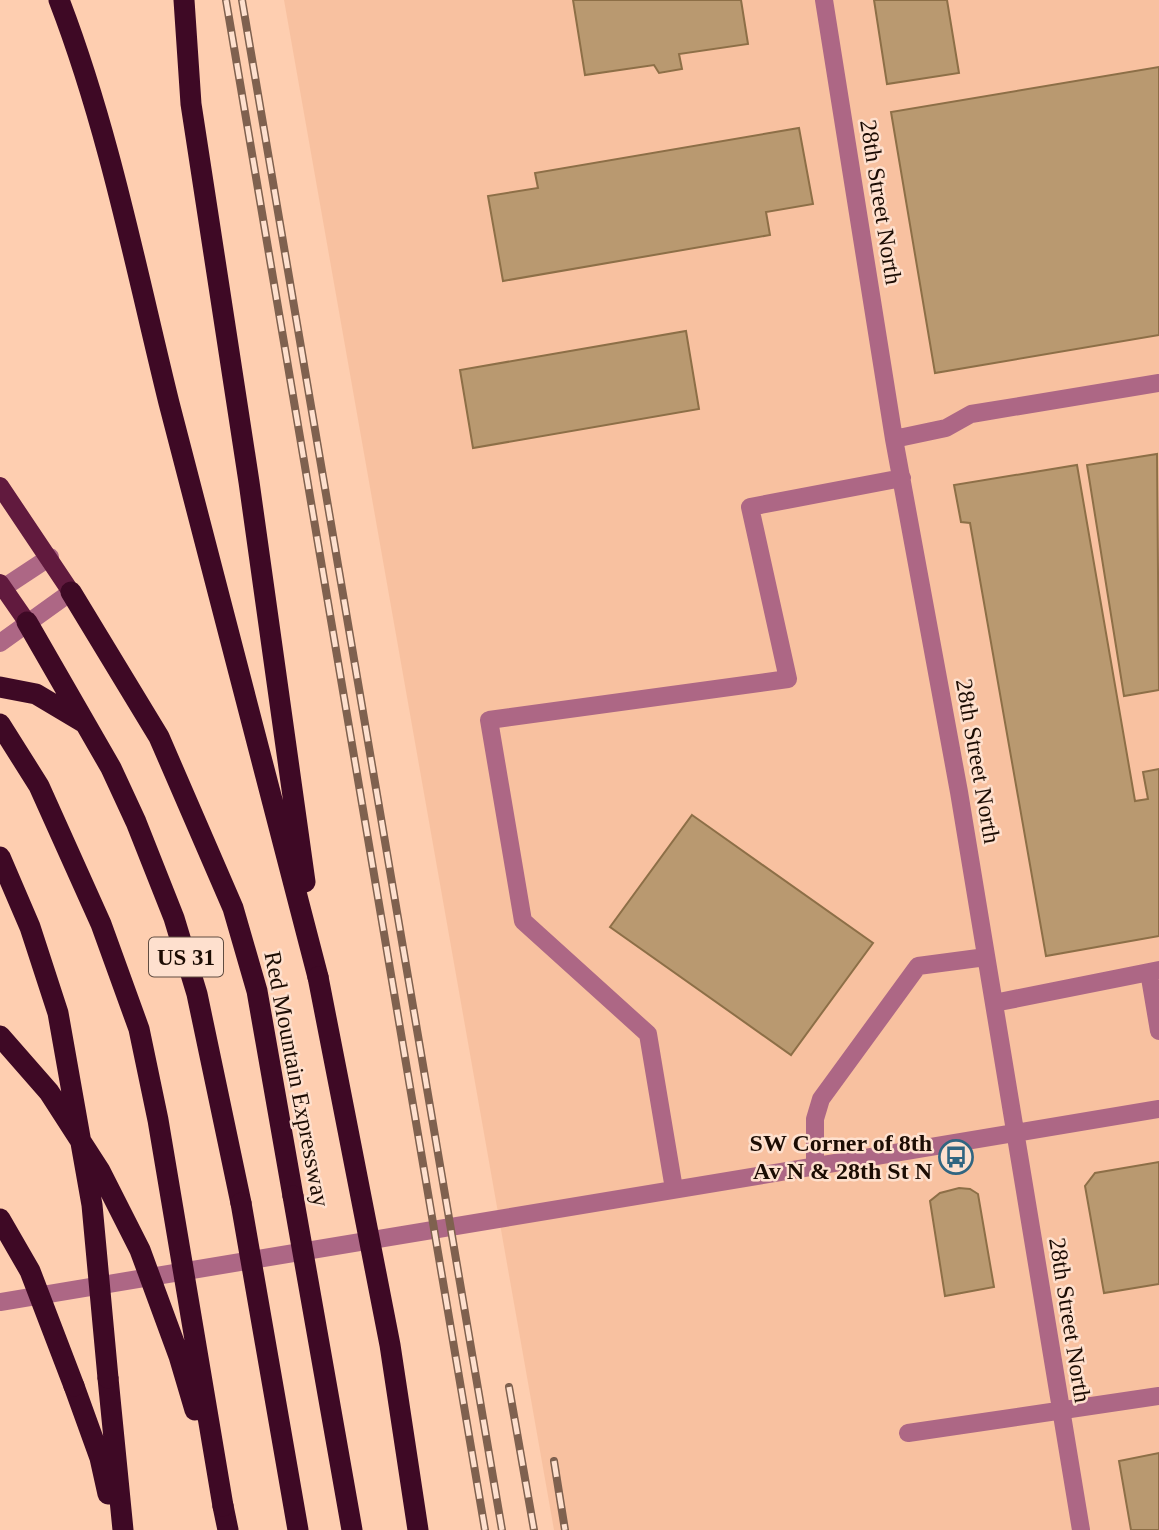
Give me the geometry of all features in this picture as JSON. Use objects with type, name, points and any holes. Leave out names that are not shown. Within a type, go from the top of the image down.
[{"type":"highway","points":[[59,0],[74,38],[107,154],[212,576],[318,977]]},
{"type":"highway","points":[[184,0],[191,104],[249,482],[318,977],[390,1345],[418,1530]]},
{"type":"highway","name":"Red Mountain Expressway","points":[[71,592],[159,737],[233,908],[257,990],[352,1530]]},
{"type":"highway","name":"US 31","points":[[27,622],[88,725],[136,822],[174,918],[197,994],[241,1203],[298,1530]]},
{"type":"highway","points":[[0,687],[36,694],[88,725]]},
{"type":"highway","points":[[0,724],[39,786],[101,924],[139,1029],[158,1120],[228,1530]]},
{"type":"highway","points":[[0,857],[30,927],[58,1013],[92,1205],[123,1530]]},
{"type":"highway","points":[[0,1036],[49,1092],[100,1171],[140,1250],[179,1356],[223,1506]]},
{"type":"highway","points":[[0,1219],[30,1272],[74,1386],[100,1458],[117,1530]]},
{"type":"main road","name":"US 31","points":[[0,486],[71,592]]},
{"type":"main road","name":"US 31","points":[[1,587],[27,622]]},
{"type":"street","name":"28th Street North","points":[[824,0],[894,439],[994,1003],[1081,1530]]},
{"type":"street","points":[[894,439],[946,428],[971,414],[1159,383]]},
{"type":"street","points":[[674,1189],[649,1034],[523,920],[489,720],[788,679],[750,507],[902,478]]},
{"type":"street","points":[[1,587],[50,557]]},
{"type":"street","points":[[0,643],[71,592]]},
{"type":"street","points":[[815,1166],[815,1119],[821,1098],[918,967],[986,957]]},
{"type":"street","points":[[994,1003],[1154,972],[1159,1031]]},
{"type":"street","points":[[0,1302],[1159,1109]]},
{"type":"street","points":[[908,1433],[1159,1396]]},
{"type":"shaded area","points":[[284,0],[1159,0],[1159,1530],[554,1530]]},
{"type":"building","points":[[573,0],[741,0],[748,44],[679,54],[682,69],[659,73],[654,65],[585,75]]},
{"type":"building","points":[[874,0],[947,0],[959,73],[887,84]]},
{"type":"building","points":[[1159,67],[1159,335],[935,373],[891,112]]},
{"type":"building","points":[[799,128],[813,204],[766,212],[770,235],[503,281],[488,196],[538,188],[535,173]]},
{"type":"building","points":[[686,331],[699,409],[473,448],[460,370]]},
{"type":"building","points":[[1157,454],[1159,690],[1124,696],[1087,465]]},
{"type":"building","points":[[1077,465],[1135,801],[1148,799],[1143,772],[1159,769],[1159,936],[1046,956],[970,523],[961,522],[954,485]]},
{"type":"building","points":[[692,815],[873,943],[791,1055],[610,927]]},
{"type":"building","points":[[1159,1162],[1159,1284],[1104,1293],[1085,1186],[1095,1173]]},
{"type":"building","points":[[959,1188],[970,1189],[978,1194],[994,1287],[945,1296],[930,1201],[940,1193]]},
{"type":"building","points":[[1159,1453],[1159,1530],[1131,1530],[1119,1461]]},
{"type":"railway","points":[[226,0],[485,1530]]},
{"type":"railway","points":[[242,0],[502,1530]]},
{"type":"railway","points":[[509,1387],[534,1530]]},
{"type":"railway","points":[[554,1461],[565,1530]]},
{"type":"place","name":"SW Corner of 8th Av N & 28th St N","points":[[956,1157]]}]
